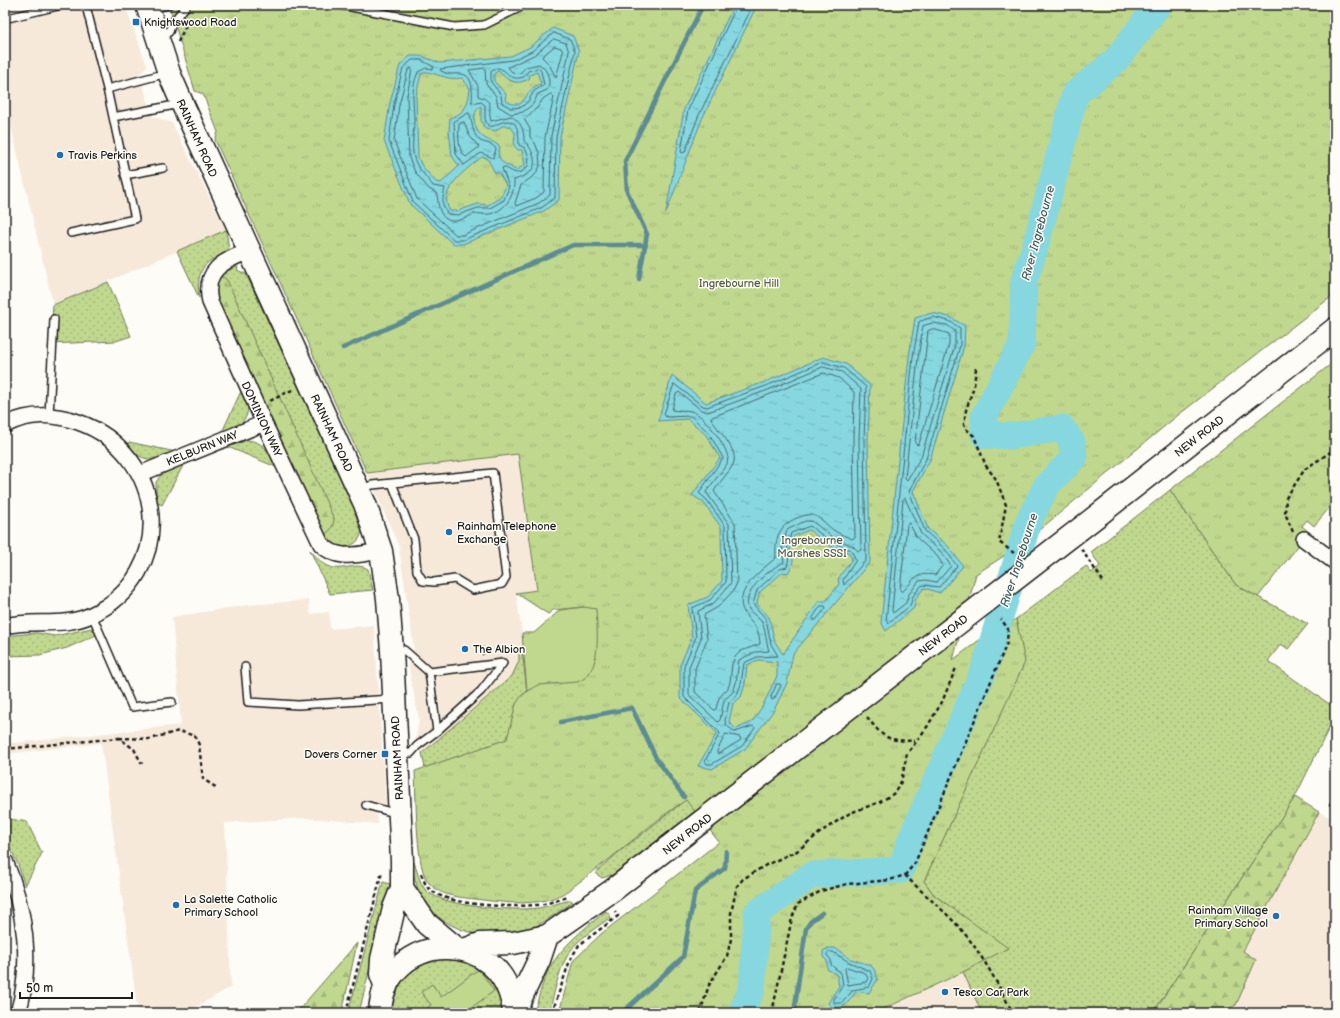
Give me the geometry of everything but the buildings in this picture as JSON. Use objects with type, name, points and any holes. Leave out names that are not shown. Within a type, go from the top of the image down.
[{"type":"main road","name":"RAINHAM ROAD","points":[[155,6],[158,36],[169,73],[358,491],[381,551],[388,599],[392,651],[402,888],[394,908],[382,959],[381,974],[386,987]]},
{"type":"main road","name":"NEW ROAD","points":[[460,949],[480,944],[513,943],[547,936],[646,865],[1335,329]]},
{"type":"main road","points":[[402,888],[427,924],[460,949],[482,957],[497,970],[508,986],[514,1012]]},
{"type":"main road","points":[[514,1012],[539,960],[547,936]]},
{"type":"main road","points":[[380,1013],[386,987],[398,969],[414,956],[434,949],[460,949]]},
{"type":"street","name":"DOMINION WAY","points":[[249,251],[219,266],[211,276],[208,292],[210,302],[257,408],[321,544],[331,552],[346,556],[381,551]]},
{"type":"street","points":[[5,425],[32,415],[49,415],[68,418],[93,427],[115,442],[129,456],[140,474],[149,499],[152,515],[147,555],[141,569],[131,586],[113,602],[92,615],[75,621],[5,626]]},
{"type":"street","name":"KELBURN WAY","points":[[140,474],[264,423]]},
{"type":"street","points":[[1304,539],[1335,562]]},
{"type":"street","points":[[5,860],[17,891],[24,922],[25,954],[23,982],[18,1013]]},
{"type":"lane","points":[[8,18],[62,5]]},
{"type":"lane","points":[[71,233],[135,220],[107,88],[87,10],[83,5]]},
{"type":"lane","points":[[158,36],[170,32],[172,23],[187,5]]},
{"type":"lane","points":[[341,5],[454,27],[484,25],[519,8],[522,5]]},
{"type":"lane","points":[[107,88],[169,73]]},
{"type":"lane","points":[[113,117],[182,103]]},
{"type":"lane","points":[[125,175],[163,168]]},
{"type":"lane","points":[[49,415],[54,318]]},
{"type":"lane","points":[[358,491],[372,485],[392,483],[493,473],[506,577],[502,584],[473,590],[456,579],[434,582],[423,581],[417,571],[414,539],[392,483]]},
{"type":"lane","points":[[92,615],[132,706],[172,702]]},
{"type":"lane","points":[[392,651],[404,650],[429,672],[437,731]]},
{"type":"lane","points":[[397,755],[411,754],[417,746],[437,731],[481,691],[503,663],[429,672]]},
{"type":"lane","points":[[245,667],[248,702],[298,705],[394,699]]},
{"type":"lane","points":[[366,805],[400,815]]},
{"type":"path","points":[[976,368],[974,386],[966,410],[964,424],[965,428],[974,436],[986,466],[996,479],[1006,508],[999,542],[1014,553]]},
{"type":"path","points":[[257,408],[298,386]]},
{"type":"path","points":[[1304,539],[1298,539],[1292,530],[1285,513],[1286,498],[1304,469],[1335,449]]},
{"type":"path","points":[[1068,538],[1104,581]]},
{"type":"path","points":[[772,1013],[792,918],[798,904],[822,892],[847,884],[890,880],[905,875],[915,863],[1008,643],[1008,629],[1001,619]]},
{"type":"path","points":[[700,1013],[709,985],[727,956],[731,939],[731,913],[737,886],[743,879],[766,865],[798,851],[822,831],[850,813],[880,802],[892,794],[901,782],[907,754],[915,741],[927,727],[942,702],[956,668]]},
{"type":"path","points":[[875,727],[882,735],[891,740],[915,741]]},
{"type":"path","points":[[5,750],[119,738],[150,739],[179,731],[195,736],[199,745],[203,780],[217,788]]},
{"type":"path","points":[[119,738],[134,749],[142,764]]},
{"type":"path","points":[[1329,804],[1335,805]]},
{"type":"path","points":[[346,1013],[383,868]]},
{"type":"path","points":[[420,870],[425,884],[432,891],[441,897],[462,902],[522,906],[545,904],[575,894]]},
{"type":"path","points":[[905,875],[915,886],[941,908],[974,946],[987,964],[1013,1013]]},
{"type":"path","points":[[552,1013],[570,960],[579,945],[618,916]]},
{"type":"shaded area","points":[[5,5],[125,5],[147,66],[140,74],[152,116],[172,123],[226,230],[53,305],[5,100]]},
{"type":"shaded area","points":[[518,454],[537,590],[516,593],[522,633],[534,633],[560,610],[533,687],[527,691],[522,650],[519,650],[519,661],[512,676],[422,753],[415,743],[419,720],[408,664],[409,654],[414,649],[399,547],[367,473]]},
{"type":"shaded area","name":"La Salette Catholic Primary School","points":[[309,600],[310,614],[329,612],[330,629],[374,625],[386,804],[376,812],[378,824],[306,818],[225,823],[231,987],[185,1013],[138,1013],[101,743],[5,754],[5,744],[181,725],[172,617],[248,605]]},
{"type":"shaded area","name":"Rainham Village Primary School","points":[[1295,797],[1335,820],[1335,1013],[1153,1013]]},
{"type":"shaded area","name":"Tesco Car Park","points":[[963,972],[982,1013],[875,1013]]},
{"type":"green space","name":"Ingrebourne Hill","points":[[169,5],[1335,5],[1335,294],[1177,416],[1021,545],[976,574],[953,660],[978,641],[1016,619],[1025,662],[924,881],[934,895],[1008,948],[963,972],[875,1013],[559,1013],[573,961],[601,934],[719,842],[686,800],[573,887],[555,898],[541,901],[512,903],[448,895],[431,885],[426,879],[420,858],[417,827],[415,771],[507,739],[516,704],[522,695],[538,685],[584,607],[553,610],[548,614],[516,593],[537,590],[518,454],[367,473],[215,140],[218,132],[203,94],[195,91]]},
{"type":"green space","points":[[226,230],[229,250],[213,259],[201,271],[199,281],[199,298],[177,251]]},
{"type":"green space","points":[[238,267],[237,270],[246,274],[359,518],[361,535],[352,545],[344,547],[336,546],[329,542],[323,535],[217,278],[227,269]]},
{"type":"green space","points":[[223,277],[227,280],[334,519],[331,529],[323,535],[216,302],[214,286],[217,278]]},
{"type":"green space","points":[[108,282],[131,336],[116,341],[50,344],[53,305]]},
{"type":"green space","points":[[1335,361],[1335,501],[1314,526],[1307,520],[1302,526],[1309,532],[1258,597],[1236,585],[1170,490]]},
{"type":"green space","points":[[243,387],[248,405],[246,417],[237,426],[221,434]]},
{"type":"green space","points":[[247,440],[262,445],[268,452],[276,467],[228,447]]},
{"type":"green space","points":[[129,442],[176,452],[156,459],[145,458],[134,452],[128,446]]},
{"type":"green space","points":[[185,462],[162,505],[156,502],[156,482],[161,475]]},
{"type":"green space","points":[[1170,490],[1236,585],[1308,624],[1288,649],[1281,644],[1268,661],[1335,708],[1335,716],[1295,797],[1153,1013],[982,1013],[963,972],[1007,948],[934,895],[924,881],[1024,662],[1016,619],[1086,566],[1091,573],[1100,566],[1091,552]]},
{"type":"green space","points":[[310,550],[323,563],[332,568],[358,566],[368,569],[373,590],[330,594]]},
{"type":"green space","points":[[965,581],[868,678],[612,875],[602,878],[595,873],[619,852]]},
{"type":"green space","points":[[584,607],[596,609],[597,650],[595,661],[591,670],[585,677],[577,682],[538,685],[527,691],[522,633],[534,633],[560,610]]},
{"type":"green space","points":[[92,628],[96,635],[67,648],[40,655],[5,656],[5,636],[36,633],[55,636]]},
{"type":"green space","points":[[519,650],[522,650],[527,691],[516,704],[508,739],[425,768],[422,753],[512,676],[519,661]]},
{"type":"green space","points":[[1295,797],[1319,812],[1243,951],[1256,960],[1236,1005],[1220,1013],[1153,1013]]},
{"type":"green space","points":[[5,818],[27,822],[42,853],[25,886],[18,864],[5,838]]},
{"type":"green space","points":[[411,862],[414,862],[422,885],[432,895],[460,904],[478,907],[527,909],[539,908],[571,900],[573,902],[545,921],[528,930],[516,934],[489,936],[475,934],[450,924],[429,908],[419,892]]},
{"type":"green space","points":[[383,882],[390,884],[359,1013],[348,1013]]},
{"type":"green space","points":[[606,911],[611,917],[582,938],[569,953],[558,978],[549,1013],[534,1013],[544,981],[553,962],[574,938]]},
{"type":"green space","points":[[357,943],[342,1013],[296,1013]]},
{"type":"green space","points":[[445,958],[473,964],[495,983],[504,1013],[391,1013],[397,990],[408,975],[423,965]]},
{"type":"green space","points":[[479,969],[494,991],[464,1013],[421,1013],[431,1005],[421,992],[432,984],[441,997]]},
{"type":"water","points":[[734,5],[757,5],[702,119],[666,213],[684,109]]},
{"type":"water","points":[[553,28],[573,36],[579,51],[560,137],[559,200],[544,211],[463,244],[453,244],[410,204],[384,141],[390,103],[400,65],[410,56],[421,56],[440,63],[511,56],[530,47]],"holes":[[[498,71],[509,80],[519,82],[529,79],[530,75],[537,72],[541,84],[534,87],[520,104],[512,104],[505,100],[506,94],[494,81],[494,74]],[[427,72],[448,78],[462,78],[470,89],[465,108],[459,114],[450,118],[449,131],[452,156],[459,166],[441,183],[436,182],[422,166],[418,157],[416,96],[421,74]],[[481,106],[481,120],[485,129],[496,131],[502,126],[510,126],[515,133],[514,146],[518,150],[522,150],[525,165],[516,170],[502,162],[498,155],[500,147],[496,143],[484,138],[479,133],[475,125],[474,121],[478,109]],[[482,157],[487,158],[495,173],[499,173],[506,185],[501,197],[488,205],[478,204],[457,211],[450,211],[447,203],[447,195],[450,188],[462,173]]]},
{"type":"water","points":[[932,313],[950,317],[965,326],[964,346],[930,460],[913,491],[928,529],[948,546],[963,566],[940,593],[924,588],[916,598],[914,608],[886,631],[881,622],[909,357],[915,318]]},
{"type":"water","points":[[823,357],[846,364],[870,385],[868,439],[870,562],[793,654],[787,683],[774,710],[745,749],[712,769],[698,766],[717,733],[680,698],[680,665],[692,637],[688,605],[708,597],[722,581],[721,527],[703,502],[692,495],[720,458],[706,435],[688,419],[658,421],[672,375],[706,403],[765,382]],"holes":[[[809,530],[828,545],[849,553],[852,559],[838,579],[839,584],[826,601],[819,601],[783,654],[775,642],[769,617],[757,604],[759,593],[783,572],[788,573],[793,562],[793,557],[790,551],[794,536]],[[758,660],[777,662],[777,676],[762,707],[752,722],[736,729],[729,722],[733,704],[741,697],[745,684],[747,665]]]},
{"type":"water","points":[[828,948],[835,948],[851,959],[870,965],[874,969],[878,979],[869,993],[855,993],[845,1005],[840,1007],[831,1007],[828,1003],[839,986],[837,975],[827,969],[827,961],[823,957],[823,951]]},
{"type":"waterway","points":[[639,279],[647,234],[627,191],[625,161],[703,5]]},
{"type":"waterway","name":"River Ingrebourne","points":[[741,1013],[752,989],[757,913],[812,875],[901,870],[910,842],[985,667],[1028,523],[1047,485],[1074,458],[1072,442],[1062,428],[1012,436],[984,435],[984,417],[1022,344],[1024,281],[1036,244],[1075,94],[1116,60],[1158,5]]},
{"type":"waterway","points":[[343,348],[573,245],[646,245]]},
{"type":"waterway","points":[[561,722],[632,708],[656,758],[684,797]]},
{"type":"waterway","points":[[622,1013],[683,957],[695,891],[725,868],[726,851]]},
{"type":"waterway","points":[[794,1013],[806,928],[811,921],[822,913]]},
{"type":"place","name":"Knightswood Road","points":[[136,22]]},
{"type":"place","name":"Travis Perkins","points":[[60,155]]},
{"type":"place","name":"Rainham Telephone Exchange","points":[[449,532]]},
{"type":"place","name":"The Albion","points":[[465,649]]},
{"type":"place","name":"Dovers Corner","points":[[385,754]]},
{"type":"place","name":"La Salette Catholic Primary School","points":[[176,905]]},
{"type":"place","name":"Rainham Village Primary School","points":[[1276,916]]},
{"type":"place","name":"Tesco Car Park","points":[[945,992]]},
{"type":"park label","name":"Ingrebourne Marshes SSSI","points":[[812,546]]}]
